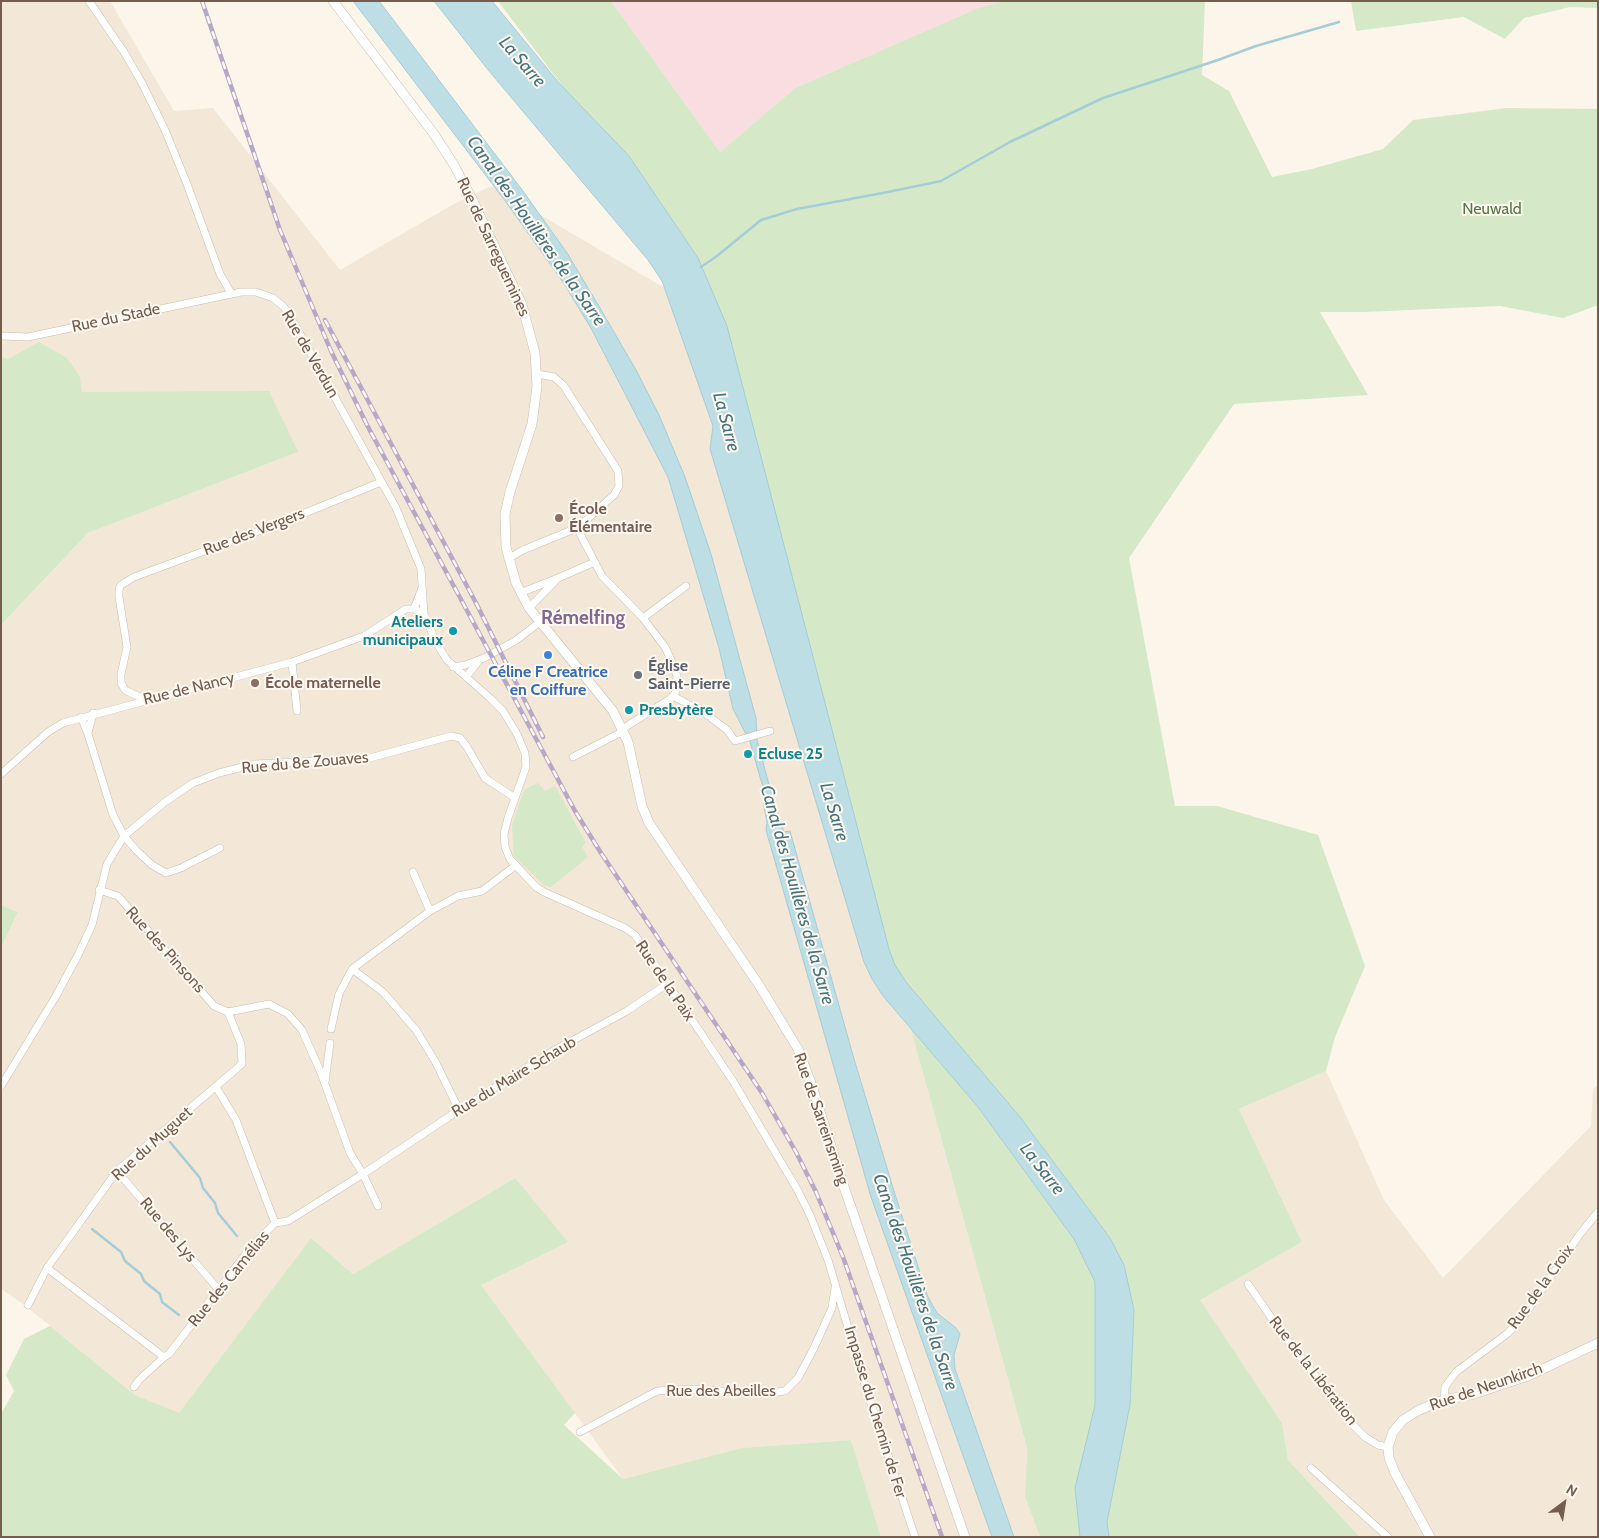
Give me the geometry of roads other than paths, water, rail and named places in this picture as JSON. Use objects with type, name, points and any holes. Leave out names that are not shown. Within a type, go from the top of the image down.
[{"type":"street","points":[[89,1],[124,52],[158,114],[187,184],[220,274],[230,293]]},
{"type":"street","name":"Rue de Sarreguemines","points":[[333,1],[434,134],[468,191],[522,305],[532,337],[537,374],[537,398],[532,424],[507,504],[504,534],[508,559],[520,593],[529,608],[608,704],[623,730]]},
{"type":"street","name":"Rue de Verdun","points":[[230,293],[249,292],[262,294],[273,298],[284,307],[399,514],[421,569],[424,614]]},
{"type":"street","name":"Rue du Stade","points":[[1,336],[28,337],[230,293]]},
{"type":"street","points":[[508,559],[523,550],[577,528],[614,495],[619,486],[618,471],[561,383],[554,377],[537,374]]},
{"type":"street","name":"Rue des Vergers","points":[[146,700],[125,690],[121,683],[127,641],[118,592],[121,585],[382,482]]},
{"type":"street","points":[[573,757],[623,730],[674,696],[677,676],[665,647],[643,618],[602,576],[577,528]]},
{"type":"street","points":[[520,593],[595,562]]},
{"type":"street","points":[[529,608],[558,578]]},
{"type":"street","points":[[423,585],[414,609],[424,614]]},
{"type":"street","points":[[643,618],[686,586]]},
{"type":"street","name":"Rue de Nancy","points":[[1,774],[53,728],[63,722],[292,662],[364,636],[402,611],[414,609]]},
{"type":"street","name":"Rue de la Paix","points":[[424,614],[439,648],[453,667],[503,711],[517,734],[525,753],[526,767],[508,818],[504,842],[506,852],[515,866],[536,887],[630,930],[733,1081],[797,1189],[821,1243],[835,1287]]},
{"type":"street","points":[[453,667],[478,661],[516,641],[540,622]]},
{"type":"street","points":[[466,678],[478,661]]},
{"type":"street","points":[[292,662],[297,711]]},
{"type":"street","points":[[674,696],[706,714],[738,740],[767,732]]},
{"type":"street","points":[[88,734],[93,714]]},
{"type":"street","points":[[81,717],[113,815],[152,865],[166,873],[181,868],[220,848]]},
{"type":"street","name":"Rue de Sarreinsming","points":[[623,730],[642,806],[649,823],[777,1012],[805,1065],[843,1184],[965,1537]]},
{"type":"street","name":"Rue du 8e Zouaves","points":[[1,1086],[56,996],[78,955],[92,926],[107,864],[126,834],[165,802],[193,784],[219,773],[255,764],[366,759],[451,736],[460,738],[468,747],[485,778],[515,798]]},
{"type":"street","points":[[331,1029],[339,994],[352,970],[430,911],[458,896],[482,891],[515,866]]},
{"type":"street","points":[[413,872],[430,911]]},
{"type":"street","name":"Rue des Pinsons","points":[[100,890],[118,896],[214,1006],[228,1012]]},
{"type":"street","points":[[352,970],[382,992],[416,1030],[435,1061],[459,1110]]},
{"type":"street","name":"Rue du Maire Schaub","points":[[363,1174],[459,1110],[555,1050],[627,1011],[667,984]]},
{"type":"street","points":[[228,1012],[269,1004],[288,1014],[302,1030],[350,1153],[363,1174],[378,1206]]},
{"type":"street","name":"Rue du Muguet","points":[[28,1305],[47,1268],[117,1171],[242,1064],[241,1044],[228,1012]]},
{"type":"street","points":[[324,1084],[330,1043]]},
{"type":"street","points":[[216,1087],[236,1120],[275,1223]]},
{"type":"street","name":"Rue des Lys","points":[[117,1171],[218,1289]]},
{"type":"street","name":"Rue des Camélias","points":[[134,1387],[138,1380],[170,1354],[252,1246],[275,1223],[288,1221],[363,1174]]},
{"type":"street","name":"Rue de la Croix","points":[[1444,1400],[1445,1387],[1456,1372],[1508,1333],[1523,1317],[1580,1234],[1598,1212]]},
{"type":"street","points":[[47,1268],[164,1357]]},
{"type":"street","name":"Rue de la Libération","points":[[1248,1284],[1281,1332],[1353,1424],[1365,1437],[1378,1445],[1388,1447]]},
{"type":"street","name":"Rue des Abeilles","points":[[580,1432],[657,1391],[693,1389],[762,1394],[785,1391],[798,1378],[814,1348],[832,1308],[835,1287]]},
{"type":"street","name":"Impasse du Chemin de Fer","points":[[835,1287],[840,1296],[866,1385],[915,1537]]},
{"type":"street","name":"Rue de Neunkirch","points":[[1388,1447],[1393,1432],[1403,1420],[1420,1410],[1444,1400],[1474,1394],[1528,1376],[1598,1343]]},
{"type":"street","points":[[1388,1447],[1389,1458],[1395,1473],[1430,1537]]},
{"type":"street","points":[[1311,1468],[1388,1537]]},
{"type":"water","name":"Canal des Houillères de la Sarre","points":[[353,1],[379,1],[523,191],[567,253],[636,370],[659,415],[685,477],[711,554],[756,718],[757,740],[771,792],[784,832],[790,831],[854,1059],[894,1191],[927,1295],[937,1313],[955,1327],[960,1334],[954,1355],[955,1369],[1014,1537],[992,1537],[871,1197],[766,830],[767,822],[763,801],[766,798],[750,742],[733,709],[719,648],[668,477],[592,330],[565,285],[506,202]]},
{"type":"water","name":"La Sarre","points":[[434,1],[492,1],[559,83],[629,156],[698,258],[727,326],[889,949],[895,965],[906,982],[1020,1117],[1110,1238],[1124,1265],[1134,1310],[1130,1405],[1107,1522],[1109,1537],[1080,1537],[1075,1488],[1095,1405],[1095,1282],[1074,1239],[978,1107],[883,996],[864,962],[710,449],[713,426],[662,281],[648,260],[489,71]]},
{"type":"waterway","points":[[701,267],[761,220],[797,209],[941,181],[1010,142],[1103,98],[1256,46],[1339,22]]},
{"type":"waterway","points":[[170,1142],[200,1178],[203,1188],[215,1203],[218,1213],[237,1236]]},
{"type":"waterway","points":[[92,1229],[121,1252],[125,1261],[141,1274],[144,1281],[160,1294],[162,1302],[179,1315]]},
{"type":"railway","points":[[202,1],[280,230],[331,351],[367,425],[575,811],[601,853],[762,1093],[796,1152],[816,1192],[843,1257],[942,1537]]},
{"type":"railway","points":[[325,320],[476,603],[543,737]]},
{"type":"place","name":"École Élémentaire","points":[[559,518]]},
{"type":"place","name":"Ateliers municipaux","points":[[453,631]]},
{"type":"place","name":"Céline F Creatrice en Coiffure","points":[[548,655]]},
{"type":"place","name":"Église Saint-Pierre","points":[[638,675]]},
{"type":"place","name":"École maternelle","points":[[255,683]]},
{"type":"place","name":"Presbytère","points":[[629,710]]},
{"type":"place","name":"Ecluse 25","points":[[748,754]]},
{"type":"district","name":"Rémelfing","points":[[583,618]]},
{"type":"park label","name":"Neuwald","points":[[1492,209]]}]
